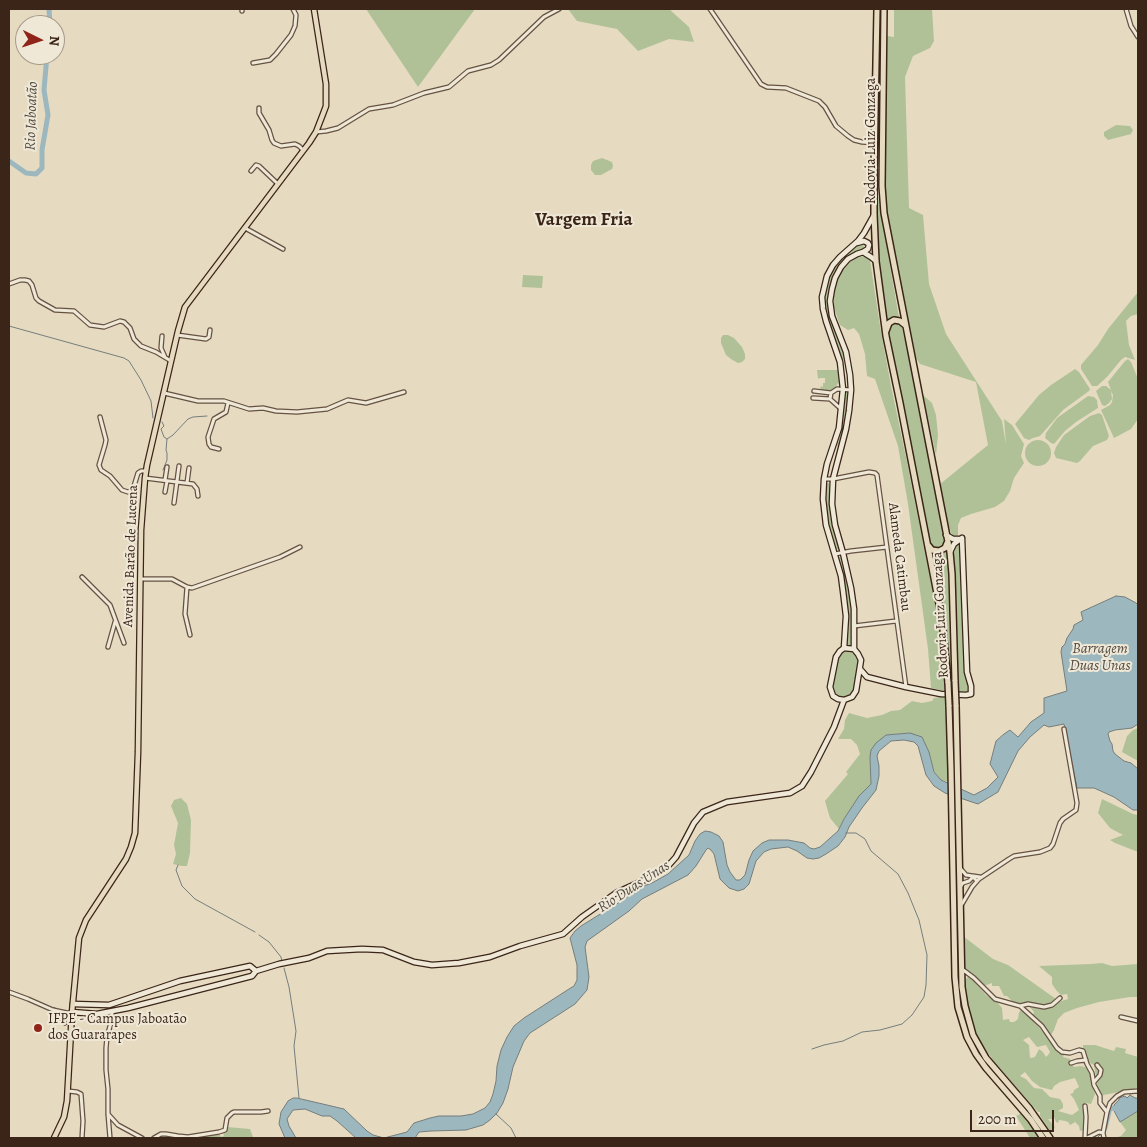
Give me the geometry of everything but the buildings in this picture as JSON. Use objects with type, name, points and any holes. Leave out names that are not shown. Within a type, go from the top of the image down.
[{"type":"highway","name":"Rodovia Luiz Gonzaga","points":[[877,9],[874,214],[876,261],[886,336],[942,623],[958,803],[964,1006],[970,1026],[986,1058],[1029,1108],[1050,1138]]},
{"type":"highway","name":"Rodovia Luiz Gonzaga","points":[[884,9],[883,201],[885,218],[950,552],[952,574],[956,705],[951,802],[955,977],[958,1007],[967,1038],[976,1054],[1021,1108],[1043,1138]]},
{"type":"highway","points":[[886,336],[887,326],[894,320],[903,322],[907,332]]},
{"type":"highway","points":[[927,542],[932,550],[939,551],[945,548],[947,537]]},
{"type":"main road","name":"Avenida Barão de Lucena","points":[[54,1138],[64,1117],[68,1091],[72,1013],[78,946],[82,930],[91,913],[122,867],[135,833],[142,530],[145,478],[171,361],[185,307],[310,143],[316,132],[326,106],[326,84],[314,9]]},
{"type":"main road","points":[[844,648],[846,616],[842,583],[826,525],[823,499],[827,464],[840,428],[843,389],[840,362],[826,321],[822,297],[827,276],[833,265],[856,244],[874,214]]},
{"type":"main road","points":[[854,649],[844,648],[836,656],[830,687],[833,696],[838,699],[848,699],[854,695],[858,682],[860,658],[854,649],[851,588],[833,516],[833,479],[846,429],[851,390],[848,361],[832,316],[830,301],[835,278],[841,267],[854,255],[868,249],[869,245],[864,241],[856,244]]},
{"type":"main road","points":[[864,252],[876,261]]},
{"type":"main road","points":[[947,537],[953,539],[962,538]]},
{"type":"main road","points":[[950,552],[954,544],[962,538]]},
{"type":"main road","points":[[860,669],[867,677],[906,687],[941,694],[969,695],[972,691],[967,672],[962,538]]},
{"type":"main road","points":[[858,682],[867,677]]},
{"type":"main road","points":[[72,1013],[112,1012],[252,976],[256,971],[309,958],[327,951],[383,950],[414,962],[432,966],[459,963],[490,956],[563,934],[582,917],[616,893],[653,876],[668,866],[676,857],[694,823],[703,812],[727,802],[790,793],[802,786],[834,727],[844,700]]},
{"type":"main road","points":[[73,1004],[110,1005],[180,981],[250,966],[256,971]]},
{"type":"street","points":[[253,62],[270,60],[276,54],[296,23],[296,15],[293,9]]},
{"type":"street","points":[[316,132],[326,132],[338,128],[369,109],[393,106],[424,93],[448,87],[468,72],[491,65],[499,60],[544,18],[559,9]]},
{"type":"street","points":[[710,9],[761,84],[767,87],[791,90],[819,101],[826,107],[836,126],[848,136],[854,140],[875,143]]},
{"type":"street","points":[[1126,9],[1130,26],[1138,38]]},
{"type":"street","points":[[259,108],[259,113],[274,143],[281,146],[295,144],[303,150]]},
{"type":"street","points":[[252,170],[256,165],[259,166],[278,184]]},
{"type":"street","points":[[245,228],[283,249]]},
{"type":"street","points":[[9,284],[25,280],[29,281],[38,301],[55,310],[74,311],[90,325],[104,327],[120,321],[124,322],[130,328],[134,339],[141,346],[171,361]]},
{"type":"street","points":[[177,335],[206,339],[209,337],[210,330]]},
{"type":"street","points":[[162,336],[161,348],[165,358]]},
{"type":"street","points":[[840,362],[848,361]]},
{"type":"street","points":[[842,376],[840,384],[836,389],[830,393],[816,391],[818,395],[815,398],[830,399],[842,410]]},
{"type":"street","points":[[836,389],[851,390]]},
{"type":"street","points":[[164,393],[198,401],[220,400],[250,409],[263,408],[297,412],[326,409],[348,400],[366,403],[404,392]]},
{"type":"street","points":[[830,393],[830,399]]},
{"type":"street","points":[[220,449],[211,447],[208,437],[214,419],[216,416],[226,412],[228,402]]},
{"type":"street","points":[[100,417],[106,440],[99,465],[101,470],[110,476],[122,490],[128,492],[133,488],[138,473],[146,471]]},
{"type":"street","points":[[834,446],[841,449]]},
{"type":"street","points":[[174,503],[178,466]]},
{"type":"street","points":[[165,492],[167,467]]},
{"type":"street","points":[[187,483],[189,468]]},
{"type":"street","name":"Alameda Catimbau","points":[[833,479],[870,472],[875,473],[878,478],[906,687]]},
{"type":"street","points":[[145,478],[195,485],[198,496]]},
{"type":"street","points":[[824,479],[833,479]]},
{"type":"street","points":[[835,554],[887,547]]},
{"type":"street","points":[[141,579],[172,579],[192,588],[300,548]]},
{"type":"street","points":[[82,577],[110,605],[124,643]]},
{"type":"street","points":[[187,587],[185,614],[190,635]]},
{"type":"street","points":[[108,647],[115,621]]},
{"type":"street","points":[[854,626],[896,621]]},
{"type":"street","points":[[961,907],[964,898],[981,878],[1014,856],[1040,852],[1050,848],[1063,819],[1076,810],[1077,803],[1064,729]]},
{"type":"street","points":[[959,866],[966,875],[981,878]]},
{"type":"street","points":[[973,877],[978,881]]},
{"type":"street","points":[[960,886],[973,877]]},
{"type":"street","points":[[962,969],[974,978],[994,999],[1020,1006],[1042,1026],[1060,1050],[1066,1053],[1079,1050],[1084,1053],[1100,1096],[1100,1103],[1107,1112]]},
{"type":"street","points":[[9,992],[53,1010],[72,1013]]},
{"type":"street","points":[[1020,1006],[1028,1004],[1052,1005],[1060,998]]},
{"type":"street","points":[[53,1010],[65,1023]]},
{"type":"street","points":[[110,1138],[106,1048],[112,1012]]},
{"type":"street","points":[[1121,1017],[1138,1021]]},
{"type":"street","points":[[1071,1063],[1086,1060]]},
{"type":"street","points":[[1094,1082],[1100,1075],[1101,1070],[1097,1065]]},
{"type":"street","points":[[68,1091],[81,1094],[82,1138]]},
{"type":"street","points":[[1104,1138],[1103,1133],[1110,1103],[1124,1092],[1138,1091]]},
{"type":"street","points":[[1085,1106],[1086,1138],[1099,1132],[1103,1133]]},
{"type":"street","points":[[154,1138],[161,1134],[188,1137],[219,1132],[225,1130],[227,1118],[234,1112],[261,1112],[268,1110]]},
{"type":"street","points":[[108,1114],[118,1125],[142,1138]]},
{"type":"green space","points":[[366,9],[475,9],[418,87]]},
{"type":"green space","points":[[568,9],[669,9],[689,27],[694,42],[669,39],[638,51],[617,29],[577,21]]},
{"type":"green space","points":[[894,9],[932,9],[934,41],[930,48],[913,56],[905,77],[909,208],[923,215],[929,284],[946,334],[1002,421],[1006,444],[1004,419],[1012,425],[1024,444],[1021,456],[1024,463],[1014,478],[1010,491],[1004,501],[995,507],[961,518],[958,525],[958,535],[955,538],[953,538],[948,524],[940,490],[947,540],[944,550],[933,549],[927,541],[887,332],[888,326],[897,323],[902,328],[939,485],[988,445],[976,382],[920,364],[916,358],[896,265],[885,199],[885,47],[887,36],[894,37]]},
{"type":"green space","points":[[1116,125],[1130,126],[1133,130],[1131,134],[1108,140],[1104,136],[1104,132]]},
{"type":"green space","points":[[602,158],[612,162],[612,169],[601,175],[595,175],[591,170],[591,165],[593,161]]},
{"type":"green space","points":[[876,184],[899,318],[892,317],[885,322],[877,262]]},
{"type":"green space","points":[[863,243],[864,248],[862,251],[854,253],[847,258],[833,274],[828,292],[830,312],[845,359],[841,360],[827,322],[823,298],[828,275],[834,265],[853,246]]},
{"type":"green space","points":[[860,256],[870,260],[891,386],[936,608],[945,691],[931,688],[928,649],[898,446],[875,379],[867,376],[865,354],[859,334],[854,328],[848,330],[840,325],[834,308],[833,291],[837,279],[849,263]]},
{"type":"green space","points":[[523,275],[543,276],[542,288],[522,287]]},
{"type":"green space","points":[[1138,292],[1138,314],[1131,316],[1126,321],[1129,345],[1135,360],[1125,357],[1097,386],[1092,386],[1081,369],[1081,365]]},
{"type":"green space","points":[[723,335],[734,338],[742,347],[745,359],[742,362],[738,363],[726,355],[721,343]]},
{"type":"green space","points":[[1128,359],[1138,379],[1138,419],[1131,429],[1114,438],[1101,410],[1110,405],[1112,402],[1113,395],[1111,391],[1112,399],[1105,406],[1102,405],[1096,391],[1102,386],[1106,386],[1111,390],[1108,382]]},
{"type":"green space","points":[[1075,369],[1090,389],[1089,391],[1063,410],[1040,436],[1029,440],[1024,438],[1015,424],[1039,395]]},
{"type":"green space","points":[[817,370],[839,370],[839,382],[835,388],[824,391],[820,388],[825,383],[825,378],[818,379]]},
{"type":"green space","points":[[845,390],[848,391],[848,414],[840,447],[837,446],[842,429]]},
{"type":"green space","points":[[923,395],[932,403],[936,415],[938,435],[936,455]]},
{"type":"green space","points":[[1088,396],[1094,397],[1097,400],[1098,408],[1065,431],[1054,444],[1045,438],[1046,433],[1057,418]]},
{"type":"green space","points":[[1099,413],[1102,415],[1109,436],[1107,440],[1093,446],[1077,463],[1056,458],[1054,453],[1056,447],[1064,435],[1090,416]]},
{"type":"green space","points":[[1038,440],[1047,444],[1051,453],[1047,462],[1038,466],[1029,462],[1025,453],[1029,444]]},
{"type":"green space","points":[[829,483],[830,513],[840,549],[836,550],[829,532],[825,509],[825,484]]},
{"type":"green space","points":[[956,545],[961,545],[966,680],[969,691],[967,694],[957,693],[953,552]]},
{"type":"green space","points":[[948,548],[951,574],[955,685],[949,686],[946,634],[932,552],[942,554]]},
{"type":"green space","points":[[843,556],[852,601],[853,648],[846,648],[849,619],[847,599],[838,557]]},
{"type":"green space","points":[[847,649],[854,650],[859,661],[854,691],[847,699],[836,697],[832,692],[832,687],[839,652]]},
{"type":"green space","points":[[946,696],[949,782],[941,780],[935,773],[931,758],[910,733],[886,735],[870,757],[871,784],[855,803],[839,829],[830,818],[825,801],[848,774],[846,772],[860,754],[857,745],[851,739],[838,739],[844,729],[845,720],[849,713],[867,718],[900,710],[912,701],[922,703]]},
{"type":"green space","points":[[1138,728],[1138,761],[1122,752],[1127,736]]},
{"type":"green space","points":[[181,798],[187,804],[191,820],[190,853],[187,866],[173,864],[176,854],[174,845],[178,823],[171,806],[174,800]]},
{"type":"green space","points":[[1102,799],[1138,815],[1138,852],[1110,840],[1123,835],[1110,828],[1098,813]]},
{"type":"green space","points":[[963,936],[993,959],[1008,965],[1056,999],[1049,1006],[1020,1004],[1004,996],[999,986],[992,986],[992,983],[984,986],[964,968]]},
{"type":"green space","points":[[1102,963],[1112,966],[1138,964],[1138,997],[1099,1002],[1064,1013],[1058,1019],[1051,1035],[1033,1015],[1034,1012],[1029,1006],[1053,1007],[1058,1002],[1068,999],[1067,994],[1061,995],[1056,990],[1052,984],[1052,977],[1039,966]]},
{"type":"green space","points":[[969,976],[986,995],[997,1002],[1002,1008],[1003,1020],[1009,1019],[1010,1022],[1014,1022],[1018,1019],[1019,1012],[1022,1010],[1064,1055],[1063,1057],[1070,1059],[1074,1067],[1088,1068],[1095,1094],[1091,1104],[1086,1103],[1084,1105],[1084,1130],[1080,1131],[1079,1126],[1075,1122],[1070,1125],[1068,1122],[1059,1120],[1058,1123],[1054,1117],[1048,1119],[1055,1127],[1050,1131],[1040,1116],[1040,1112],[996,1065],[973,1028],[965,986],[966,979]],"holes":[[[1029,1037],[1037,1047],[1046,1045],[1050,1052],[1046,1057],[1039,1049],[1035,1057],[1030,1058],[1029,1045],[1023,1040]],[[1025,1072],[1040,1087],[1052,1090],[1060,1082],[1075,1078],[1079,1087],[1070,1094],[1079,1110],[1072,1115],[1058,1111],[1063,1108],[1060,1099],[1050,1097],[1042,1089],[1034,1088],[1026,1079],[1020,1076]]]},
{"type":"green space","points":[[1083,1045],[1095,1045],[1114,1051],[1116,1047],[1126,1049],[1125,1053],[1138,1057],[1138,1087],[1099,1096],[1094,1065],[1088,1062]]},
{"type":"green space","points":[[1138,1111],[1138,1138],[1114,1138],[1121,1136],[1126,1130],[1120,1122]]},
{"type":"green space","points":[[1022,1113],[1039,1138],[1030,1138],[1016,1116]]},
{"type":"green space","points":[[227,1127],[250,1129],[253,1137],[256,1138],[189,1138],[218,1133],[221,1137],[224,1136],[223,1132]]},
{"type":"green space","points":[[166,1135],[179,1138],[156,1138]]},
{"type":"water","name":"Barragem Duas Unas","points":[[1116,596],[1125,597],[1138,605],[1138,724],[1132,728],[1115,730],[1108,734],[1115,754],[1138,769],[1138,810],[1133,810],[1114,797],[1094,788],[1077,788],[1064,724],[1049,727],[1044,725],[1030,737],[1018,751],[998,792],[978,804],[945,793],[934,786],[926,775],[918,746],[914,742],[904,740],[891,741],[879,751],[877,756],[879,776],[876,790],[849,827],[845,837],[838,846],[826,854],[813,859],[807,858],[788,847],[771,849],[764,852],[756,861],[749,884],[744,889],[738,891],[729,888],[720,879],[714,854],[708,848],[688,875],[642,899],[629,911],[587,941],[585,947],[589,977],[587,990],[575,1004],[530,1033],[524,1041],[513,1067],[503,1103],[490,1120],[483,1125],[466,1130],[419,1132],[415,1138],[384,1138],[407,1132],[414,1123],[430,1118],[473,1114],[485,1108],[493,1094],[501,1050],[514,1026],[574,986],[577,980],[577,965],[570,938],[575,931],[638,888],[668,874],[689,855],[700,834],[705,831],[719,836],[723,842],[727,865],[736,880],[740,880],[745,875],[753,851],[769,840],[788,840],[804,843],[814,849],[820,847],[838,831],[859,796],[871,784],[871,750],[886,735],[910,733],[922,737],[929,752],[934,772],[941,780],[974,795],[987,788],[998,777],[990,764],[996,741],[1010,730],[1018,737],[1031,722],[1044,713],[1044,698],[1067,691],[1061,652],[1074,625],[1083,620],[1081,612]]},
{"type":"water","points":[[1130,1095],[1138,1099],[1138,1111],[1120,1122],[1113,1109],[1114,1105],[1119,1098],[1125,1096],[1127,1098]]},
{"type":"water","points":[[293,1098],[344,1109],[367,1131],[384,1138],[356,1138],[330,1116],[322,1116],[305,1109],[293,1110],[287,1119],[296,1138],[285,1138],[279,1124],[281,1112],[288,1101]]},
{"type":"waterway","name":"Rio Jaboatão","points":[[49,9],[49,15]]},
{"type":"waterway","name":"Rio Jaboatão","points":[[9,161],[26,173],[36,174],[42,168],[42,150],[48,115],[44,90],[46,65]]},
{"type":"waterway","points":[[9,326],[129,361],[151,401],[153,418]]},
{"type":"waterway","points":[[162,422],[164,426],[161,429],[164,437],[167,439],[188,419],[207,416]]},
{"type":"waterway","points":[[163,470],[167,460],[167,439]]},
{"type":"waterway","points":[[812,1049],[843,1041],[862,1032],[880,1030],[902,1024],[912,1015],[924,997],[926,985],[927,955],[919,920],[908,893],[898,874],[871,851],[865,839],[856,833],[846,833]]},
{"type":"waterway","points":[[178,865],[176,870],[182,886],[195,899],[255,932]]},
{"type":"waterway","points":[[259,935],[269,942],[281,957],[282,962]]},
{"type":"waterway","points":[[284,968],[296,1031],[294,1046],[299,1098]]},
{"type":"waterway","points":[[1105,1128],[1110,1108],[1119,1109]]},
{"type":"waterway","points":[[496,1114],[511,1128],[516,1138]]},
{"type":"waterway","points":[[1097,1138],[1100,1135]]},
{"type":"place","name":"IFPE - Campus Jaboatão dos Guararapes","points":[[38,1028]]},
{"type":"district","name":"Vargem Fria","points":[[584,220]]},
{"type":"water label","name":"Rio Duas Unas","points":[[634,887]]}]
